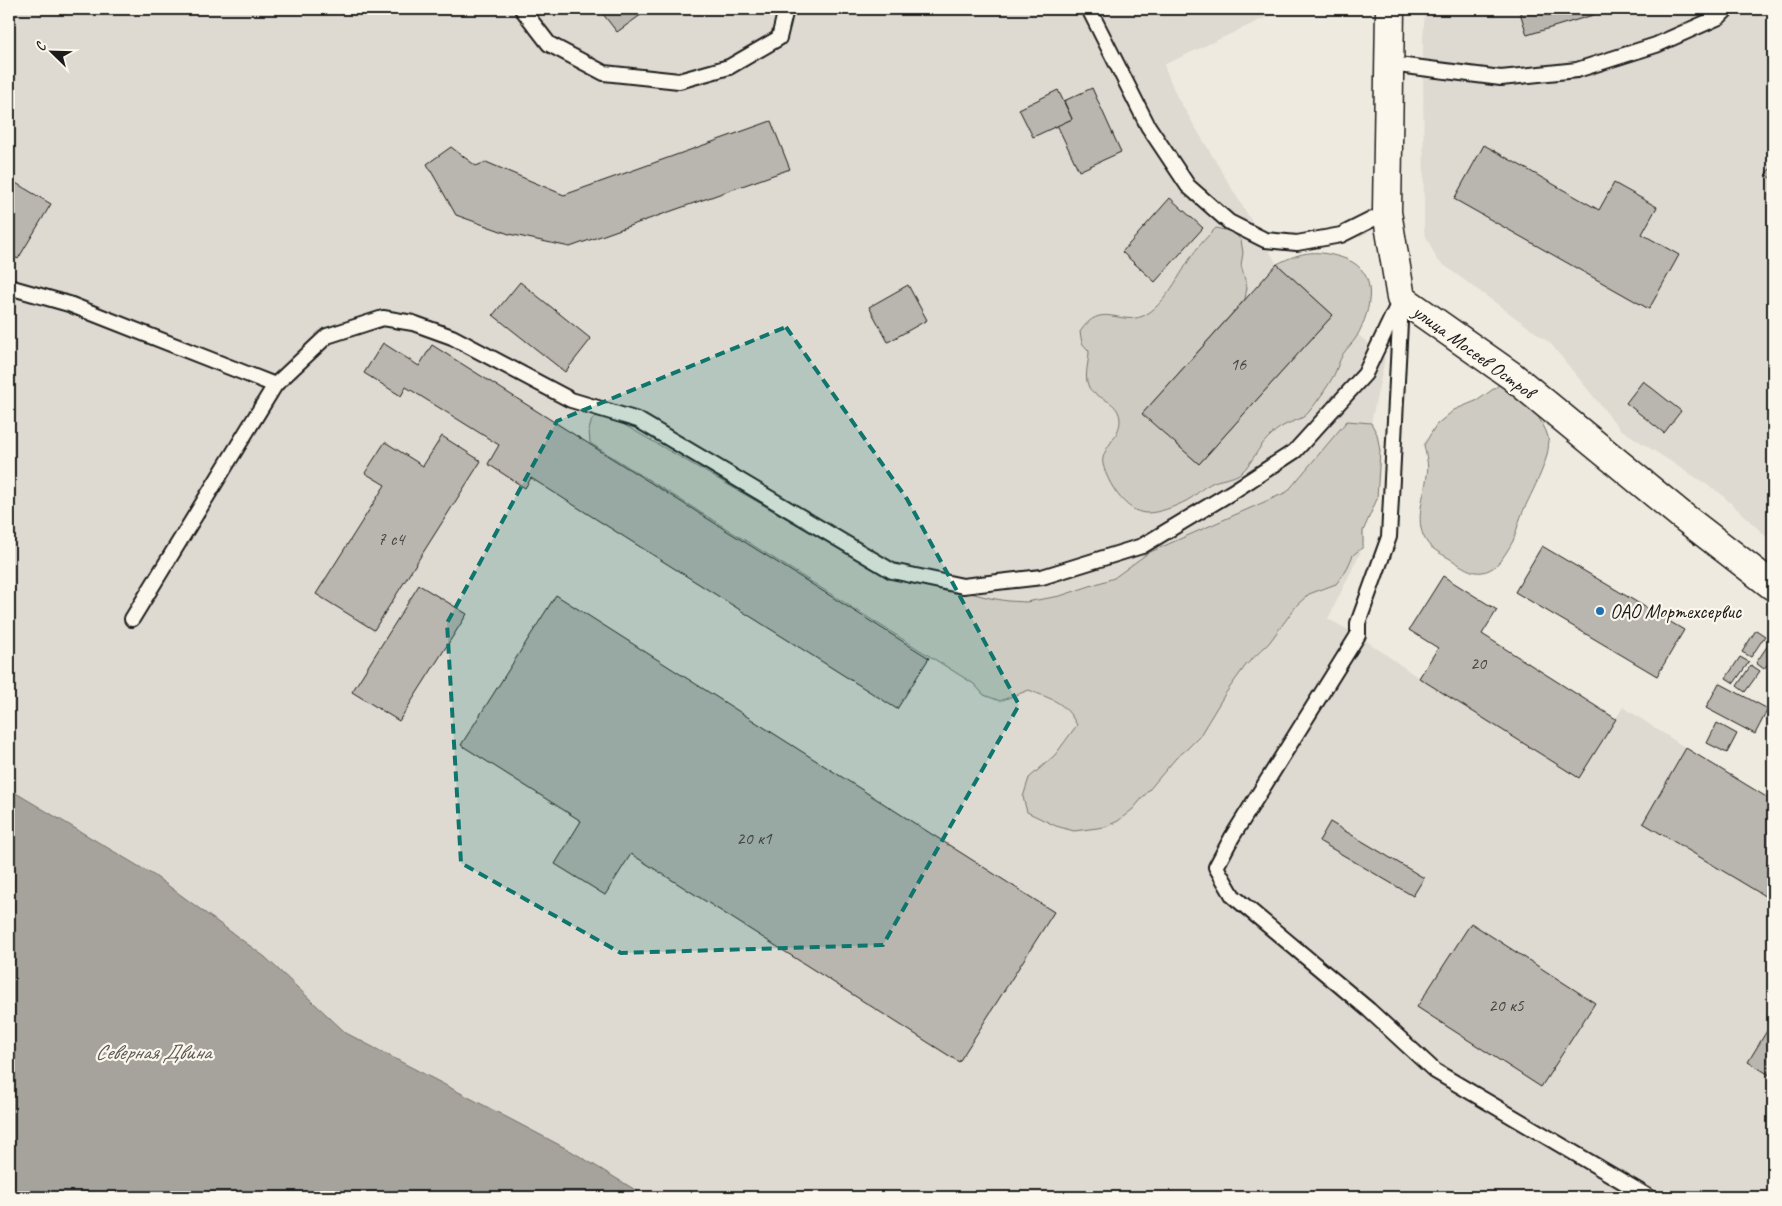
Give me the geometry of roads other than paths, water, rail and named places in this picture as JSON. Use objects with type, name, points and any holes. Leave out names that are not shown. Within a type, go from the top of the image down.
[{"type":"street","name":"улица Мосеев Остров","points":[[1390,9],[1387,212],[1401,298],[1512,376],[1681,515],[1773,586]]},
{"type":"lane","points":[[522,9],[549,44],[604,73],[679,81],[729,67],[779,38],[786,9]]},
{"type":"lane","points":[[1089,9],[1148,126],[1188,186],[1229,222],[1265,240],[1297,243],[1341,235],[1387,212]]},
{"type":"lane","points":[[1390,64],[1501,78],[1577,70],[1656,45],[1719,17],[1727,9]]},
{"type":"lane","points":[[9,287],[69,304],[274,385]]},
{"type":"lane","points":[[132,618],[274,385],[327,336],[383,318],[413,323],[452,336],[571,400],[638,420],[892,571],[963,586],[1042,577],[1142,546],[1248,482],[1295,451],[1365,374],[1401,298]]},
{"type":"lane","points":[[1401,298],[1389,537],[1358,623],[1358,635],[1232,836],[1216,867],[1233,896],[1369,1010],[1435,1070],[1649,1197]]},
{"type":"water","name":"Северная Двина","points":[[9,789],[155,876],[265,957],[346,1033],[571,1151],[647,1197],[9,1197]]},
{"type":"place","name":"ОАО Мортехсервис","points":[[1600,611]]}]
